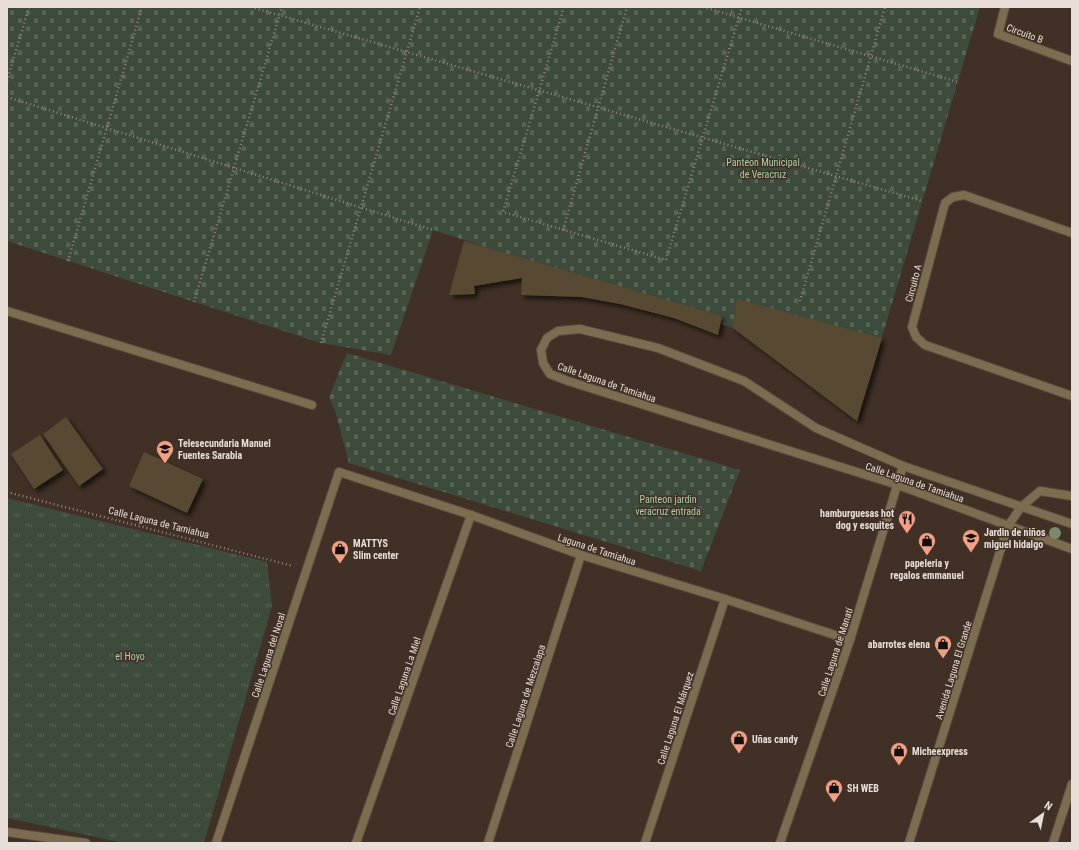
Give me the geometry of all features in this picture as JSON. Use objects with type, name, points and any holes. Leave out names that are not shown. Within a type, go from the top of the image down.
[{"type":"street","name":"Circuito B","points":[[1005,7],[998,34],[1072,61]]},
{"type":"street","name":"Circuito A","points":[[1072,233],[964,195],[953,197],[945,203],[912,327],[916,337],[926,345],[1072,396]]},
{"type":"street","points":[[7,311],[312,404]]},
{"type":"street","name":"Calle Laguna de Tamiahua","points":[[1072,524],[903,466],[816,428],[744,381],[658,348],[580,328],[558,331],[547,338],[541,350],[543,363],[550,374],[568,381],[898,486],[1072,549]]},
{"type":"street","name":"Calle Laguna de Manatí","points":[[780,843],[850,640],[903,466]]},
{"type":"street","name":"Laguna de Tamiahua","points":[[339,472],[471,516],[581,555],[850,640]]},
{"type":"street","name":"Calle Laguna del Noral","points":[[216,843],[339,472]]},
{"type":"street","name":"Avenida Laguna El Grande","points":[[910,843],[1008,526],[1022,507],[1040,491],[1072,496]]},
{"type":"street","name":"Calle Laguna La Miel","points":[[356,843],[471,516]]},
{"type":"street","name":"Calle Laguna de Mezcalapa","points":[[488,843],[581,555]]},
{"type":"street","name":"Calle Laguna El Márquez","points":[[645,843],[724,599]]},
{"type":"street","points":[[1053,843],[1072,784]]},
{"type":"street","points":[[7,832],[86,843]]},
{"type":"path","points":[[7,82],[29,7]]},
{"type":"path","points":[[68,261],[142,7]]},
{"type":"path","points":[[251,7],[922,201]]},
{"type":"path","points":[[194,302],[282,7]]},
{"type":"path","points":[[321,343],[420,7]]},
{"type":"path","points":[[564,7],[503,212],[666,260],[742,7]]},
{"type":"path","points":[[564,230],[627,7]]},
{"type":"path","points":[[703,7],[958,82]]},
{"type":"path","points":[[800,301],[885,7]]},
{"type":"path","points":[[7,97],[433,230]]},
{"type":"path","name":"Calle Laguna de Tamiahua","points":[[7,492],[306,570]]},
{"type":"green space","name":"Panteon Municipal de Veracruz","points":[[7,7],[980,7],[857,421],[733,328],[433,230],[391,355],[321,343],[7,241]]},
{"type":"green space","name":"Panteon jardin veracruz entrada","points":[[347,353],[740,470],[701,571],[349,463],[335,411],[329,397]]},
{"type":"green space","name":"el Hoyo","points":[[7,498],[267,562],[272,606],[204,843],[124,843],[7,818]]},
{"type":"building","points":[[464,241],[722,316],[718,335],[674,318],[620,304],[582,297],[521,295],[522,278],[474,286],[475,294],[449,295]]},
{"type":"building","points":[[737,299],[882,338],[857,421],[733,328]]},
{"type":"building","points":[[66,417],[103,469],[79,486],[43,434]]},
{"type":"building","points":[[40,435],[63,470],[34,489],[11,454]]},
{"type":"building","points":[[144,452],[203,479],[187,513],[129,486]]},
{"type":"place","name":"Telesecundaria Manuel Fuentes Sarabia","points":[[165,464]]},
{"type":"place","name":"hamburguesas hot dog y esquites","points":[[907,534]]},
{"type":"place","name":"Jardin de niños miguel hidalgo","points":[[971,553]]},
{"type":"place","name":"papeleria y regalos emmanuel","points":[[927,556]]},
{"type":"place","name":"MATTYS Slim center","points":[[340,564]]},
{"type":"place","name":"abarrotes elena","points":[[943,659]]},
{"type":"place","name":"Uñas candy","points":[[739,754]]},
{"type":"place","name":"Micheexpress","points":[[899,766]]},
{"type":"place","name":"SH WEB","points":[[834,803]]}]
